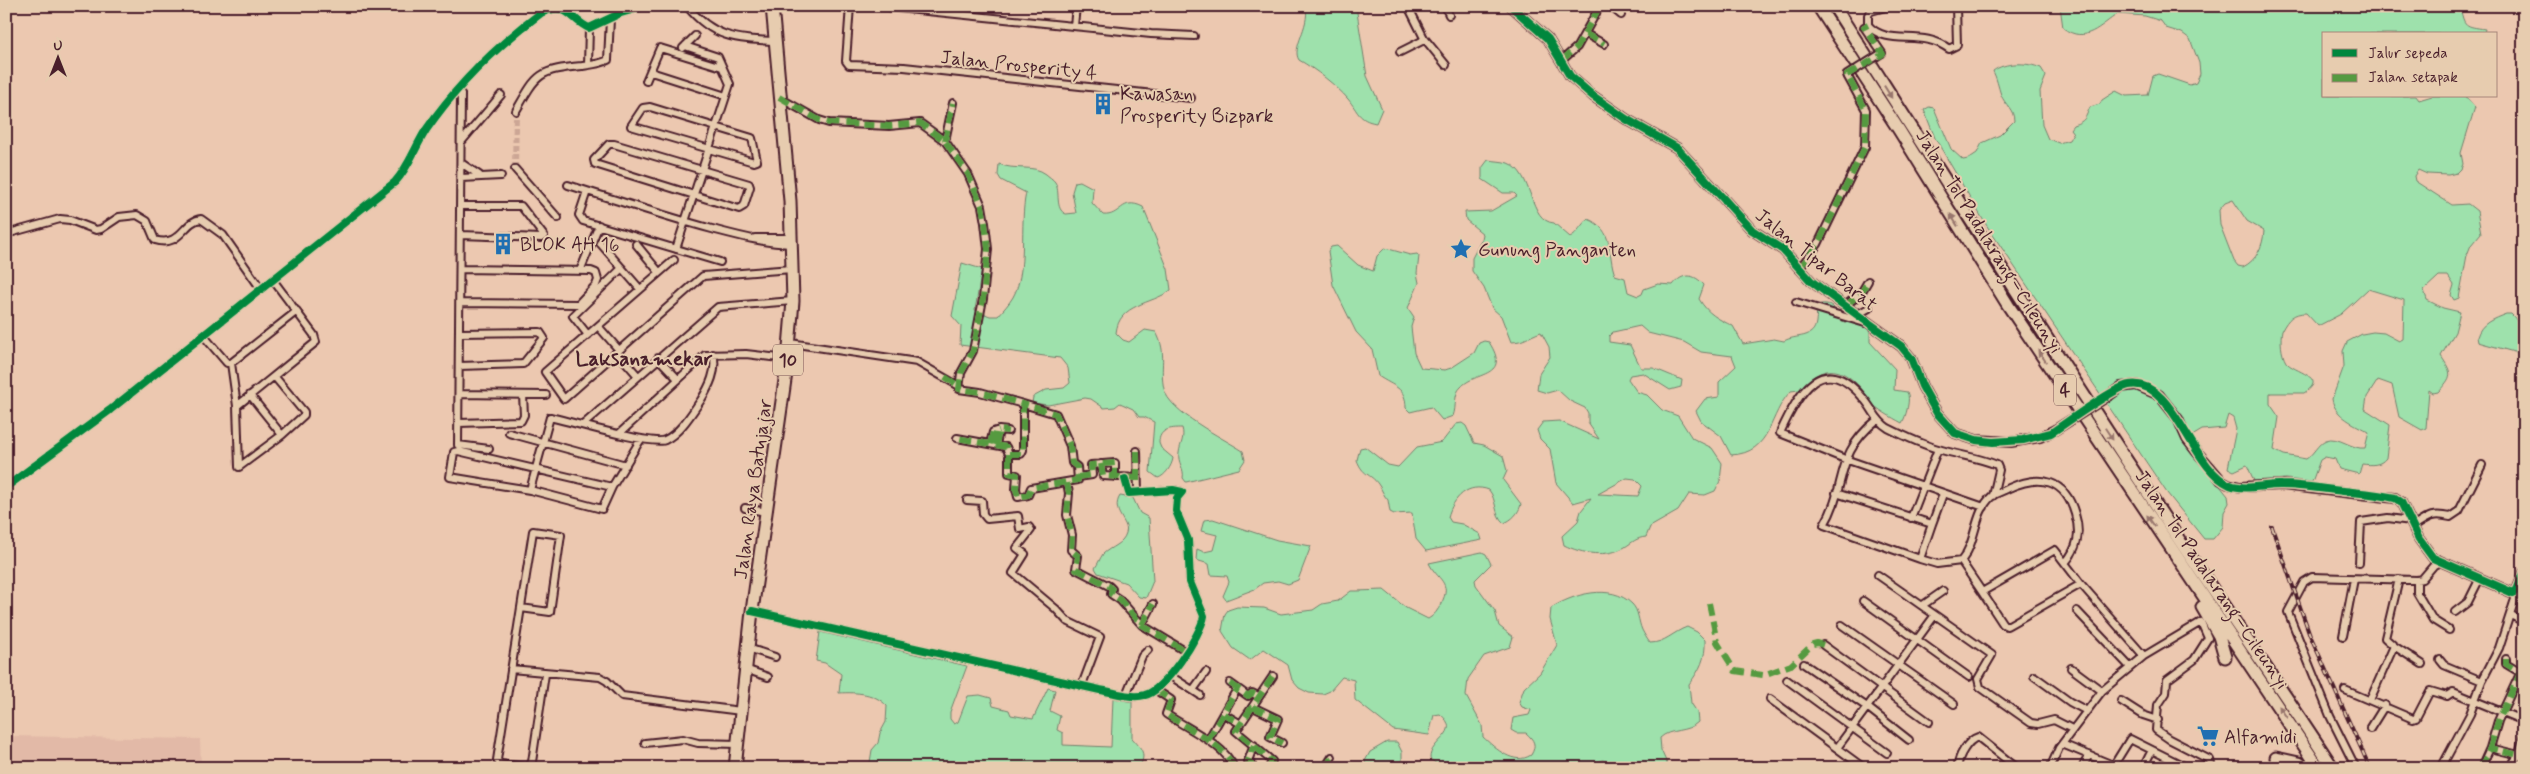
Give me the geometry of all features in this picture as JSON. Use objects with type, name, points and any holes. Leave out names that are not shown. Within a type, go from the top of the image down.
[{"type":"highway","name":"Jalan Raya Batujajar","points":[[735,768],[752,610],[788,359],[793,301],[792,241],[772,6]]},
{"type":"highway","name":"Jalan Tol Padalarang–Cileunyi","points":[[1818,6],[1884,107],[2008,305],[2168,544],[2252,665],[2319,768]]},
{"type":"highway","name":"Jalan Tol Padalarang–Cileunyi","points":[[1834,6],[1989,251],[2155,505],[2263,661],[2333,768]]},
{"type":"highway","points":[[2168,544],[2175,564],[2213,624],[2225,657]]},
{"type":"highway","points":[[2276,758],[2299,763],[2306,768]]},
{"type":"street","points":[[589,28],[622,13],[645,6]]},
{"type":"street","points":[[687,6],[708,27],[728,37],[740,40],[774,41]]},
{"type":"street","name":"Jalan Prosperity 4","points":[[850,6],[846,61],[849,65],[904,67],[1191,98]]},
{"type":"street","points":[[878,6],[1194,36]]},
{"type":"street","points":[[1074,26],[1076,6]]},
{"type":"street","points":[[1408,6],[1424,38],[1446,65]]},
{"type":"street","points":[[1445,6],[1449,15]]},
{"type":"street","name":"Jalan Tipar Barat","points":[[1511,6],[1548,39],[1570,76],[1593,96],[1626,119],[1677,148],[1752,230],[1783,250],[1799,269],[1907,352],[1937,413],[1955,433],[1976,440],[2011,442],[2040,437],[2055,430],[2122,387],[2136,385],[2159,395],[2178,419],[2187,439],[2212,470],[2228,484],[2240,487],[2282,485],[2384,495],[2396,498],[2401,502],[2422,545],[2440,562],[2516,594]]},
{"type":"street","points":[[1561,61],[1577,47],[1600,6]]},
{"type":"street","points":[[1610,6],[1621,15]]},
{"type":"street","points":[[1799,269],[1818,244],[1865,147],[1866,110],[1848,77],[1882,53],[1864,27],[1868,25],[1869,13],[1889,6]]},
{"type":"street","points":[[1868,25],[1881,36],[1916,36],[1954,48],[1958,40],[1956,6]]},
{"type":"street","points":[[6,487],[110,410],[394,182],[413,156],[426,131],[461,83],[532,20],[548,9],[560,8],[571,13],[589,28]]},
{"type":"street","points":[[516,111],[532,83],[547,71],[558,67],[588,65],[608,60],[610,19]]},
{"type":"street","points":[[588,65],[589,28]]},
{"type":"street","points":[[1586,34],[1604,44]]},
{"type":"street","points":[[678,53],[694,36]]},
{"type":"street","points":[[1400,52],[1422,41],[1424,38]]},
{"type":"street","points":[[676,249],[730,84],[717,56],[685,46]]},
{"type":"street","points":[[646,81],[660,48],[722,67]]},
{"type":"street","points":[[651,72],[726,96]]},
{"type":"street","points":[[461,94],[459,446],[489,450]]},
{"type":"street","points":[[462,141],[501,95]]},
{"type":"street","points":[[779,97],[819,120],[829,123],[889,126],[917,122],[944,141],[968,174],[982,206],[988,249],[983,298],[974,347],[961,373],[959,386]]},
{"type":"street","points":[[944,141],[953,103]]},
{"type":"street","points":[[650,107],[754,139],[757,161],[754,162],[708,149],[630,124],[643,108],[650,107]]},
{"type":"street","points":[[611,143],[701,172],[747,183],[750,187],[744,206],[739,209],[598,166],[594,160],[611,143]]},
{"type":"street","points":[[461,163],[480,175]]},
{"type":"street","points":[[515,169],[558,218]]},
{"type":"street","points":[[461,178],[480,175],[501,176]]},
{"type":"street","points":[[568,185],[685,222],[765,243],[792,241]]},
{"type":"street","points":[[587,191],[578,216],[583,221],[720,262]]},
{"type":"street","points":[[461,206],[521,206],[544,236],[541,238],[461,235]]},
{"type":"street","points":[[6,234],[60,219],[70,220],[96,230],[106,227],[119,217],[137,215],[147,221],[155,240],[164,241],[180,236],[194,221],[200,218],[218,229],[261,289]]},
{"type":"street","points":[[580,271],[599,225]]},
{"type":"street","points":[[600,243],[640,289]]},
{"type":"street","points":[[636,244],[659,272]]},
{"type":"street","points":[[674,260],[545,372],[564,399],[703,276],[792,270]]},
{"type":"street","points":[[588,334],[573,316],[622,268]]},
{"type":"street","points":[[460,269],[593,271],[598,280],[596,285],[578,304],[460,303]]},
{"type":"street","points":[[237,406],[316,342],[314,334],[273,280]]},
{"type":"street","points":[[1845,306],[1861,293],[1868,281]]},
{"type":"street","points":[[584,424],[718,307],[793,301]]},
{"type":"street","points":[[1796,302],[1874,325]]},
{"type":"street","points":[[1858,314],[1869,308]]},
{"type":"street","points":[[203,335],[226,364],[231,363],[297,311]]},
{"type":"street","points":[[598,326],[638,376]]},
{"type":"street","points":[[459,366],[523,364],[544,338],[540,332],[460,334]]},
{"type":"street","points":[[790,343],[911,361],[938,373],[959,386],[960,390],[980,392],[1056,414],[1068,441],[1072,463],[1077,467],[1077,481],[1031,488],[1028,495],[1018,497],[1016,489],[1017,475],[1009,473],[1010,454],[1006,447],[956,438]]},
{"type":"street","points":[[530,490],[550,417],[642,439],[666,440],[691,414],[711,379],[715,365],[713,354]]},
{"type":"street","points":[[620,434],[705,355],[746,354],[788,359]]},
{"type":"street","points":[[658,358],[678,379]]},
{"type":"street","points":[[231,363],[237,406],[239,467],[282,435],[302,418],[304,413],[274,376]]},
{"type":"street","points":[[1877,420],[1855,442],[1845,459],[1836,493],[1824,525],[1937,564],[1960,561],[1968,553],[1984,507],[1993,496],[1999,470],[1997,465],[1938,449],[1909,438],[1877,420],[1865,399],[1840,377],[1831,375],[1818,378],[1797,399],[1780,433],[1845,459],[1984,507]]},
{"type":"street","points":[[459,394],[546,395]]},
{"type":"street","points":[[459,423],[521,421],[524,415],[523,395]]},
{"type":"street","points":[[250,396],[282,435]]},
{"type":"street","points":[[1010,454],[1021,454],[1023,450],[1023,404]]},
{"type":"street","points":[[993,445],[999,430],[1008,430]]},
{"type":"street","points":[[509,433],[626,465]]},
{"type":"street","points":[[612,487],[535,468],[454,452],[449,474],[450,477],[530,490],[602,509],[612,487],[642,439]]},
{"type":"street","points":[[1911,518],[1922,485],[1938,449]]},
{"type":"street","points":[[1137,451],[1136,478],[1138,492]]},
{"type":"street","points":[[1101,464],[1103,476],[1136,478]]},
{"type":"street","points":[[1078,477],[1092,475],[1091,465],[1115,464],[1115,478]]},
{"type":"street","points":[[2359,563],[2361,522],[2388,518],[2412,524],[2439,514],[2450,517],[2459,511],[2482,465]]},
{"type":"street","points":[[752,610],[984,664],[1126,695],[1145,696],[1156,690],[1169,675],[1196,636],[1204,616],[1190,582],[1188,540],[1176,511],[1177,498],[1182,492],[1173,490],[1128,492],[1125,478]]},
{"type":"street","points":[[1993,496],[2022,483],[2037,481],[2054,484],[2062,489],[2070,498],[2079,525],[2079,535],[2074,550],[2065,563]]},
{"type":"street","points":[[1067,484],[1069,493],[1067,515],[1072,535],[1071,550],[1078,556],[1076,569],[1111,587],[1111,594],[1120,600],[1142,624],[1185,651]]},
{"type":"street","points":[[1836,493],[1932,524]]},
{"type":"street","points":[[1920,559],[1943,494]]},
{"type":"street","points":[[967,500],[982,501],[983,514],[988,519],[1018,516],[1020,529],[1029,527],[1031,530],[1018,548],[1025,554],[1013,573],[1056,609],[1067,621],[1100,638],[1082,685]]},
{"type":"street","points":[[745,508],[766,512]]},
{"type":"street","points":[[521,608],[550,612],[561,535],[533,531],[497,760],[500,764],[528,767],[532,762],[545,674]]},
{"type":"street","points":[[1982,592],[2053,550],[2056,551],[2081,584],[2144,656]]},
{"type":"street","points":[[1960,561],[2003,624],[2007,626],[2081,584]]},
{"type":"street","points":[[2356,768],[2330,716],[2288,612],[2308,579],[2316,577],[2422,580],[2434,565],[2440,562]]},
{"type":"street","points":[[2441,768],[2499,648],[2524,573]]},
{"type":"street","points":[[1878,574],[1992,655],[1978,679],[1980,687],[2031,723],[2038,724],[2054,720],[2072,729]]},
{"type":"street","points":[[2455,612],[2468,602],[2480,578]]},
{"type":"street","points":[[2343,636],[2354,579]]},
{"type":"street","points":[[2399,579],[2385,638],[2422,664]]},
{"type":"street","points":[[2417,580],[2417,593],[2433,620],[2449,630]]},
{"type":"street","points":[[1923,606],[1943,591]]},
{"type":"street","points":[[2516,594],[2524,599]]},
{"type":"street","points":[[1862,601],[1969,677]]},
{"type":"street","points":[[1142,624],[1153,604]]},
{"type":"street","points":[[2077,611],[2130,667]]},
{"type":"street","points":[[1837,748],[1935,615]]},
{"type":"street","points":[[2511,615],[2524,622]]},
{"type":"street","points":[[2050,768],[2072,729],[2102,691],[2144,656],[2201,622],[2208,636],[2194,660],[2167,680],[2166,692],[2158,705],[2157,732],[2210,760],[2212,768]]},
{"type":"street","points":[[1842,625],[1954,704]]},
{"type":"street","points":[[1823,645],[1929,722]]},
{"type":"street","points":[[2370,700],[2394,646]]},
{"type":"street","points":[[748,648],[775,657]]},
{"type":"street","points":[[1126,695],[1142,656],[1148,650]]},
{"type":"street","points":[[2506,659],[2506,664],[2521,673]]},
{"type":"street","points":[[2440,660],[2444,665],[2482,681]]},
{"type":"street","points":[[1804,664],[1867,707],[1909,740]]},
{"type":"street","points":[[2481,768],[2524,666]]},
{"type":"street","points":[[2071,668],[2102,691]]},
{"type":"street","points":[[511,669],[545,674],[600,677],[608,681],[622,696],[741,711]]},
{"type":"street","points":[[745,670],[768,676]]},
{"type":"street","points":[[1193,690],[1206,672]]},
{"type":"street","points":[[1169,675],[1200,695]]},
{"type":"street","points":[[1269,768],[1272,761],[1236,731],[1272,676]]},
{"type":"street","points":[[2034,676],[2070,702],[2087,711]]},
{"type":"street","points":[[1787,680],[1887,753]]},
{"type":"street","points":[[1230,683],[1248,696],[1252,693],[1258,696]]},
{"type":"street","points":[[1208,740],[1237,688]]},
{"type":"street","points":[[1156,690],[1171,700],[1166,714],[1208,740],[1231,761],[1234,768]]},
{"type":"street","points":[[2345,690],[2385,705],[2414,719],[2430,690],[2446,696],[2453,692],[2524,721]]},
{"type":"street","points":[[1770,699],[1864,768]]},
{"type":"street","points":[[2121,701],[2144,715],[2158,720]]},
{"type":"street","points":[[2370,729],[2385,705]]},
{"type":"street","points":[[1252,707],[1278,720],[1270,737],[1282,743]]},
{"type":"street","points":[[1224,714],[1240,724]]},
{"type":"street","points":[[2509,768],[2521,755],[2524,734]]},
{"type":"street","points":[[1958,768],[1962,754],[1972,739],[1978,737],[2017,768]]},
{"type":"street","points":[[645,743],[677,739],[738,744]]},
{"type":"street","points":[[2062,744],[2112,767],[2128,739],[2152,750],[2174,764],[2188,768]]},
{"type":"street","points":[[1250,768],[1252,765],[1248,761],[1254,745]]},
{"type":"street","points":[[2490,748],[2521,755]]},
{"type":"street","points":[[2143,768],[2152,750]]},
{"type":"street","points":[[2082,768],[2089,756]]},
{"type":"street","points":[[1325,768],[1332,757]]},
{"type":"shaded area","points":[[6,736],[200,739],[201,768],[6,768]]},
{"type":"green space","points":[[1303,6],[1356,6],[1367,76],[1382,109],[1376,123],[1365,120],[1338,89],[1319,73],[1299,60],[1297,49],[1307,15],[1306,8]]},
{"type":"green space","points":[[2060,6],[2460,6],[2466,24],[2485,29],[2484,32],[2322,32],[2322,98],[2418,98],[2419,100],[2426,98],[2467,98],[2475,107],[2461,153],[2463,164],[2461,169],[2457,173],[2448,175],[2427,174],[2418,170],[2414,176],[2415,181],[2452,205],[2468,204],[2477,211],[2481,233],[2471,245],[2467,255],[2459,298],[2454,300],[2451,295],[2454,285],[2448,276],[2439,276],[2424,290],[2427,300],[2443,308],[2460,312],[2455,332],[2441,356],[2448,367],[2450,375],[2438,392],[2433,393],[2429,390],[2426,428],[2422,430],[2399,417],[2392,385],[2378,380],[2367,397],[2365,409],[2390,425],[2384,461],[2369,465],[2362,464],[2359,474],[2339,469],[2335,459],[2325,457],[2320,460],[2312,482],[2286,479],[2254,481],[2247,465],[2234,471],[2228,468],[2236,429],[2233,418],[2228,415],[2224,428],[2202,430],[2184,441],[2228,496],[2229,503],[2224,512],[2223,527],[2213,539],[2204,539],[2167,493],[1985,223],[1935,138],[1924,110],[1929,107],[1934,108],[1951,149],[1963,160],[1977,153],[1982,143],[2000,135],[2014,121],[2013,113],[2001,95],[1993,71],[1998,68],[2023,64],[2041,68],[2046,76],[2040,91],[2042,125],[2048,139],[2059,143],[2069,140],[2073,133],[2070,129],[2073,125],[2084,119],[2090,107],[2100,104],[2102,100],[2116,91],[2126,96],[2148,95],[2153,76],[2158,74],[2190,85],[2196,83],[2200,74],[2199,63],[2190,39],[2182,33],[2166,28],[2161,21],[2145,16],[2118,14],[2092,32],[2079,35],[2063,28]],"holes":[[[2233,200],[2247,221],[2264,231],[2256,256],[2243,267],[2238,266],[2234,261],[2220,225],[2219,210],[2225,203]],[[2368,289],[2404,300],[2403,339],[2399,341],[2384,333],[2362,334],[2347,342],[2343,351],[2344,366],[2332,399],[2337,411],[2341,415],[2369,432],[2365,448],[2355,447],[2331,439],[2323,442],[2306,459],[2284,455],[2274,450],[2279,417],[2270,404],[2270,393],[2304,393],[2313,383],[2312,379],[2290,366],[2284,359],[2281,342],[2282,330],[2289,320],[2294,315],[2306,313],[2318,326],[2341,314]]]},
{"type":"green space","points":[[1488,160],[1508,163],[1516,168],[1523,176],[1540,214],[1570,237],[1588,219],[1597,224],[1602,229],[1609,243],[1615,275],[1625,278],[1628,292],[1638,296],[1642,294],[1644,289],[1658,284],[1673,285],[1680,278],[1688,276],[1696,278],[1704,285],[1699,299],[1702,304],[1714,316],[1733,326],[1743,344],[1774,339],[1784,341],[1812,332],[1815,328],[1817,305],[1822,304],[1832,306],[1834,308],[1832,311],[1836,317],[1870,328],[1870,342],[1895,369],[1894,390],[1907,392],[1908,408],[1902,423],[1869,401],[1861,388],[1845,374],[1837,371],[1822,372],[1799,390],[1791,391],[1778,410],[1768,431],[1755,447],[1745,453],[1731,455],[1721,436],[1701,421],[1696,411],[1705,399],[1719,397],[1719,382],[1736,366],[1732,356],[1701,352],[1684,342],[1648,333],[1640,326],[1613,332],[1609,336],[1609,342],[1630,345],[1641,368],[1653,368],[1682,380],[1681,387],[1670,390],[1643,373],[1630,375],[1628,379],[1637,392],[1647,395],[1662,410],[1678,416],[1692,438],[1712,448],[1722,463],[1720,481],[1715,491],[1705,495],[1689,494],[1678,511],[1650,527],[1646,537],[1637,539],[1618,550],[1610,553],[1594,554],[1564,545],[1562,536],[1578,521],[1581,511],[1591,498],[1573,503],[1556,483],[1550,449],[1540,439],[1537,430],[1543,422],[1559,421],[1599,439],[1588,423],[1588,413],[1585,408],[1570,401],[1558,390],[1547,393],[1537,390],[1539,374],[1550,357],[1549,347],[1541,332],[1523,340],[1511,342],[1501,316],[1492,308],[1484,288],[1472,271],[1472,258],[1483,234],[1466,220],[1465,212],[1491,211],[1517,196],[1514,193],[1503,193],[1482,179],[1482,168]],"holes":[[[1627,478],[1635,479],[1642,486],[1638,496],[1598,494]]]},
{"type":"green space","points":[[999,164],[1035,169],[1046,174],[1057,186],[1060,208],[1066,214],[1076,213],[1072,192],[1075,182],[1080,181],[1093,188],[1092,203],[1103,215],[1114,213],[1125,205],[1130,204],[1143,207],[1168,269],[1171,290],[1129,310],[1118,323],[1116,333],[1123,340],[1129,342],[1145,330],[1156,332],[1162,347],[1163,381],[1168,398],[1176,407],[1198,424],[1243,451],[1245,460],[1239,469],[1186,482],[1183,478],[1179,459],[1183,432],[1182,428],[1173,428],[1163,432],[1159,438],[1161,448],[1173,458],[1168,470],[1158,478],[1150,472],[1154,422],[1144,417],[1139,417],[1133,409],[1120,403],[1115,407],[1104,408],[1091,399],[1085,398],[1048,405],[1032,403],[1033,397],[1046,390],[1064,388],[1070,383],[1068,368],[1060,358],[960,345],[961,326],[952,316],[962,263],[982,269],[975,310],[990,316],[998,316],[1010,302],[1018,286],[1022,261],[1026,193],[1001,180],[998,175]]},
{"type":"green space","points":[[1337,246],[1358,265],[1373,271],[1377,256],[1385,248],[1419,256],[1417,273],[1419,283],[1408,308],[1414,317],[1411,327],[1414,353],[1421,368],[1445,370],[1451,368],[1474,353],[1479,343],[1489,342],[1495,354],[1496,362],[1494,368],[1461,387],[1456,397],[1453,416],[1442,420],[1431,407],[1410,412],[1406,408],[1404,396],[1398,388],[1378,376],[1372,349],[1356,332],[1333,285],[1328,251],[1331,247]]},
{"type":"green space","points":[[2506,314],[2511,314],[2519,324],[2523,340],[2524,358],[2514,352],[2478,342],[2477,337],[2481,328],[2492,320]]},
{"type":"green space","points":[[1462,423],[1466,426],[1474,443],[1484,445],[1503,456],[1507,471],[1503,480],[1521,504],[1515,516],[1504,523],[1499,516],[1489,490],[1474,488],[1468,490],[1458,498],[1448,517],[1451,522],[1462,524],[1480,534],[1482,540],[1426,551],[1416,539],[1412,513],[1394,514],[1390,512],[1388,500],[1379,486],[1362,469],[1357,460],[1360,448],[1365,447],[1388,465],[1398,467],[1417,447],[1442,442],[1456,424]]},
{"type":"green space","points":[[1120,496],[1133,498],[1140,513],[1149,518],[1153,581],[1146,598],[1139,597],[1126,583],[1098,573],[1095,568],[1103,554],[1119,543],[1126,533],[1125,525],[1117,507]]},
{"type":"green space","points":[[1213,519],[1277,540],[1311,546],[1298,580],[1288,584],[1278,581],[1263,583],[1255,589],[1226,600],[1223,596],[1229,582],[1227,576],[1211,575],[1209,564],[1196,560],[1197,549],[1204,552],[1213,550],[1217,535],[1201,531],[1204,520]]},
{"type":"green space","points":[[1482,552],[1486,554],[1491,564],[1475,580],[1476,585],[1495,611],[1499,626],[1513,637],[1510,647],[1484,656],[1468,679],[1466,696],[1482,725],[1483,737],[1505,755],[1518,759],[1531,755],[1534,743],[1531,738],[1526,733],[1516,733],[1511,730],[1513,718],[1529,715],[1531,710],[1522,707],[1519,702],[1524,688],[1540,673],[1557,645],[1550,619],[1551,608],[1581,595],[1603,592],[1614,594],[1632,604],[1642,630],[1650,643],[1665,639],[1687,627],[1697,632],[1705,640],[1702,664],[1689,684],[1691,703],[1697,712],[1698,722],[1689,728],[1669,733],[1660,738],[1661,750],[1669,768],[1610,768],[1607,761],[1602,760],[1589,768],[1442,768],[1430,759],[1431,752],[1447,732],[1448,726],[1440,714],[1434,715],[1429,735],[1393,730],[1355,700],[1354,680],[1342,677],[1330,691],[1323,694],[1309,693],[1299,688],[1292,680],[1288,665],[1264,649],[1250,660],[1233,648],[1222,631],[1225,614],[1228,610],[1237,607],[1264,608],[1281,614],[1313,610],[1322,604],[1338,601],[1351,591],[1384,590],[1406,608],[1428,619],[1439,608],[1445,591],[1445,586],[1429,563]]},
{"type":"green space","points":[[820,632],[967,666],[950,712],[950,719],[954,724],[958,722],[968,696],[980,695],[991,698],[993,706],[1009,710],[1011,715],[1033,719],[1048,688],[1055,690],[1050,711],[1060,716],[1057,730],[1063,733],[1063,745],[1111,747],[1113,698],[1132,702],[1132,738],[1142,752],[1143,759],[1139,768],[869,768],[872,750],[878,743],[880,733],[886,722],[887,706],[877,698],[865,694],[839,693],[841,674],[825,663],[816,661]]},
{"type":"green space","points":[[1387,742],[1397,742],[1402,752],[1402,768],[1367,768],[1365,761],[1370,752]]},
{"type":"tunnel","points":[[515,169],[516,111]]},
{"type":"railway","points":[[2272,527],[2310,635],[2370,768]]},
{"type":"marked path","points":[[1561,61],[1577,47],[1600,6]]},
{"type":"marked path","points":[[1799,269],[1818,244],[1865,147],[1866,110],[1847,75],[1883,54],[1864,27],[1868,25]]},
{"type":"marked path","points":[[1586,34],[1604,44]]},
{"type":"marked path","points":[[779,97],[819,120],[829,123],[889,126],[920,123],[945,141],[968,174],[982,206],[988,249],[983,299],[973,351],[961,373],[959,389],[980,392],[1023,404],[1023,450],[1021,454],[1009,454],[1006,447],[957,438]]},
{"type":"marked path","points":[[945,141],[953,103]]},
{"type":"marked path","points":[[1845,306],[1861,293],[1868,281]]},
{"type":"marked path","points":[[945,377],[959,386]]},
{"type":"marked path","points":[[1009,454],[1009,473],[1017,475],[1016,489],[1018,497],[1028,495],[1031,488],[1078,480],[1077,467],[1072,463],[1070,446],[1056,414],[1023,404]]},
{"type":"marked path","points":[[990,444],[993,432],[999,430]]},
{"type":"marked path","points":[[996,445],[999,430],[1008,431]]},
{"type":"marked path","points":[[1137,451],[1137,484]]},
{"type":"marked path","points":[[1078,477],[1092,475],[1091,465],[1115,463],[1115,477]]},
{"type":"marked path","points":[[1101,464],[1103,476],[1136,478]]},
{"type":"marked path","points":[[1067,483],[1069,493],[1067,515],[1072,535],[1071,550],[1078,556],[1076,569],[1109,586],[1112,589],[1111,594],[1120,600],[1142,625],[1185,651]]},
{"type":"marked path","points":[[1709,603],[1717,642],[1735,671],[1763,675],[1791,665],[1813,644],[1823,645]]},
{"type":"marked path","points":[[1142,625],[1153,604]]},
{"type":"marked path","points":[[2506,659],[2506,664],[2521,673]]},
{"type":"marked path","points":[[2490,748],[2498,721],[2524,665]]},
{"type":"marked path","points":[[1269,768],[1272,761],[1236,731],[1273,676]]},
{"type":"marked path","points":[[1230,683],[1248,696],[1252,693],[1258,696]]},
{"type":"marked path","points":[[1208,740],[1237,689]]},
{"type":"marked path","points":[[1156,690],[1171,700],[1166,714],[1214,744],[1229,759],[1234,768]]},
{"type":"marked path","points":[[1253,707],[1278,719],[1270,737],[1282,743]]},
{"type":"marked path","points":[[1224,714],[1241,724]]},
{"type":"marked path","points":[[1250,768],[1252,765],[1248,761],[1254,745]]},
{"type":"marked path","points":[[2481,768],[2490,748],[2519,755]]},
{"type":"marked path","points":[[1325,768],[1332,757]]},
{"type":"cycle path","points":[[6,487],[110,410],[395,182],[404,170],[426,130],[451,97],[493,53],[541,13],[557,9],[563,10],[589,28],[621,13],[645,6]]},
{"type":"cycle path","points":[[1511,6],[1548,39],[1570,76],[1593,96],[1626,119],[1677,148],[1752,230],[1783,250],[1811,281],[1901,346],[1911,358],[1922,386],[1937,413],[1955,433],[1976,440],[1993,442],[2023,440],[2051,433],[2102,398],[2122,387],[2129,385],[2145,386],[2158,395],[2170,409],[2204,462],[2216,476],[2230,485],[2236,487],[2297,486],[2395,498],[2401,502],[2419,539],[2433,558],[2513,593],[2517,590],[2524,573]]},
{"type":"cycle path","points":[[752,611],[1128,696],[1145,695],[1162,684],[1180,661],[1196,636],[1204,616],[1190,582],[1188,540],[1176,511],[1177,498],[1182,492],[1173,490],[1129,493],[1125,479]]},
{"type":"place","name":"Kawasan Prosperity Bizpark","points":[[1103,104]]},
{"type":"place","name":"BLOK AH 16","points":[[503,244]]},
{"type":"place","name":"Gunung Panganten","points":[[1461,249]]},
{"type":"place","name":"Alfamidi","points":[[2208,736]]},
{"type":"district","name":"Laksanamekar","points":[[644,358]]}]
